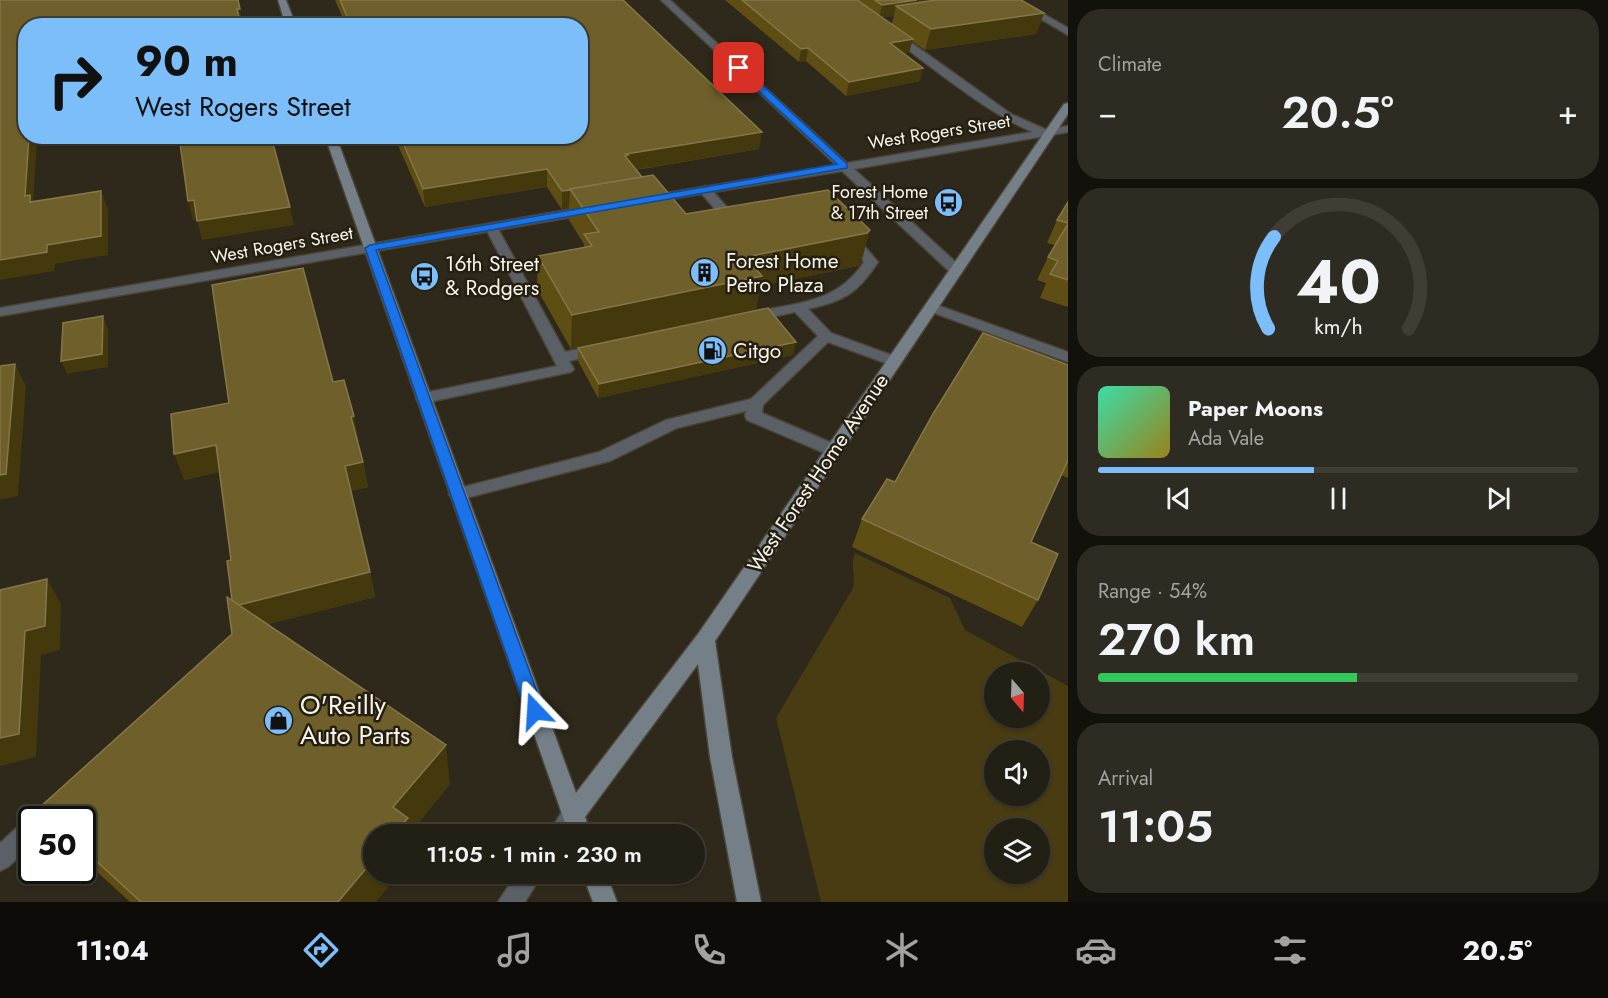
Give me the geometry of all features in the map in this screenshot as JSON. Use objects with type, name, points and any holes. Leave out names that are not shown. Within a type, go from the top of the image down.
[{"type":"main road","points":[[282,0],[288,18]]},
{"type":"main road","name":"West Forest Home Avenue","points":[[576,824],[705,640],[1068,106]]},
{"type":"main road","points":[[333,144],[576,824]]},
{"type":"main road","points":[[705,640],[721,757],[749,902]]},
{"type":"main road","points":[[598,884],[605,902]]},
{"type":"street","points":[[665,0],[956,270]]},
{"type":"street","points":[[1012,2],[1068,32]]},
{"type":"street","points":[[886,29],[1007,116],[1048,133]]},
{"type":"street","name":"West Rogers Street","points":[[637,202],[1068,129]]},
{"type":"street","points":[[705,190],[736,225],[748,227]]},
{"type":"street","name":"West Rogers Street","points":[[0,312],[603,208]]},
{"type":"street","points":[[742,319],[836,299],[859,282],[871,262],[836,224]]},
{"type":"street","points":[[424,398],[566,369],[491,227]]},
{"type":"street","points":[[798,307],[826,336],[894,361]]},
{"type":"street","points":[[931,307],[1068,357]]},
{"type":"street","points":[[458,494],[604,456],[672,424],[756,403],[826,336]]},
{"type":"street","points":[[561,358],[607,348]]},
{"type":"street","points":[[756,403],[753,416],[833,450]]},
{"type":"street","points":[[0,859],[18,843]]},
{"type":"street","points":[[510,902],[523,884]]},
{"type":"shaded area","points":[[855,553],[950,598],[965,630],[1024,662],[984,662],[984,728],[1050,728],[1050,676],[1068,686],[1068,902],[821,902],[776,718],[853,588]]},
{"type":"building","points":[[0,0],[238,0],[239,18],[18,18],[18,144],[28,144],[25,196],[30,195],[30,202],[101,191],[101,236],[47,245],[47,252],[0,260]]},
{"type":"building","points":[[340,0],[623,0],[762,132],[626,154],[628,155],[625,156],[642,177],[570,190],[562,191],[547,169],[423,189],[403,144],[588,144],[588,18],[348,18]]},
{"type":"building","points":[[742,0],[857,0],[913,39],[890,43],[923,68],[849,82],[808,48],[801,49]]},
{"type":"building","points":[[875,0],[917,0],[882,5]]},
{"type":"building","points":[[936,0],[1021,0],[1044,13],[931,29],[896,6]]},
{"type":"building","points":[[180,144],[273,144],[290,207],[197,221],[194,200],[188,201]]},
{"type":"building","points":[[653,175],[686,214],[828,190],[870,230],[867,233],[746,257],[762,276],[572,315],[538,256],[592,246],[584,234],[599,232],[570,189]]},
{"type":"building","points":[[1068,202],[1068,223],[1057,220]]},
{"type":"building","points":[[1068,224],[1068,280],[1050,274],[1058,261],[1048,257]]},
{"type":"building","points":[[303,268],[333,382],[344,380],[354,416],[351,417],[363,462],[345,466],[370,572],[239,605],[232,600],[227,561],[231,560],[216,445],[174,454],[171,414],[229,403],[212,285]]},
{"type":"building","points":[[768,308],[796,342],[599,384],[578,348]]},
{"type":"building","points":[[103,316],[102,354],[61,361],[63,323]]},
{"type":"building","points":[[983,333],[1068,365],[1068,460],[1031,542],[1058,554],[1038,600],[862,519],[887,479],[895,482],[933,414]]},
{"type":"building","points":[[15,364],[6,474],[0,475],[0,366]]},
{"type":"building","points":[[47,579],[45,626],[25,631],[19,734],[0,738],[0,590]]},
{"type":"building","name":"O'Reilly Auto Parts","points":[[227,597],[446,745],[393,807],[408,818],[403,824],[363,824],[363,872],[338,902],[141,902],[96,861],[96,806],[41,806],[232,634]]},
{"type":"place","name":"Forest Home & 17th Street","points":[[949,202]]},
{"type":"place","name":"Forest Home Petro Plaza","points":[[705,273]]},
{"type":"place","name":"16th Street & Rodgers","points":[[424,276]]},
{"type":"place","name":"Citgo","points":[[712,351]]},
{"type":"place","name":"O'Reilly Auto Parts","points":[[279,720]]},
{"type":"route","points":[[535,711],[370,248],[844,166],[739,68]]}]
